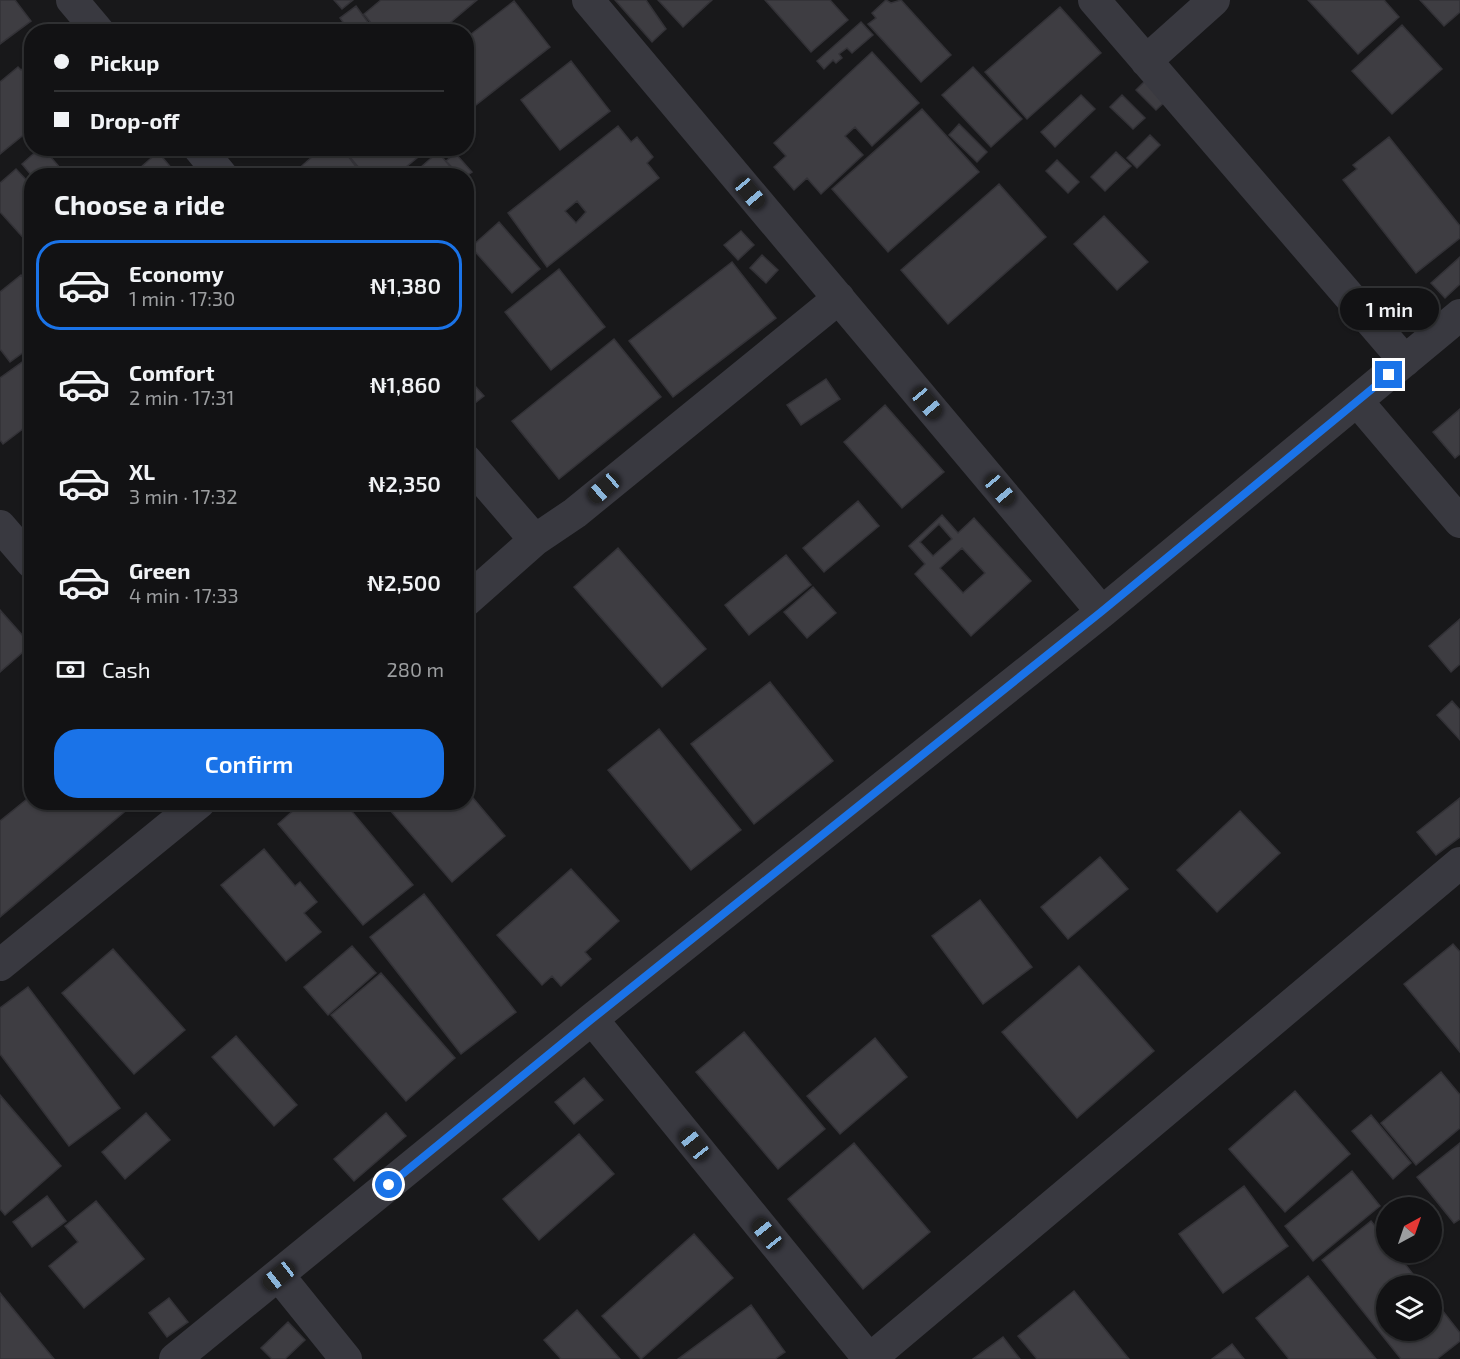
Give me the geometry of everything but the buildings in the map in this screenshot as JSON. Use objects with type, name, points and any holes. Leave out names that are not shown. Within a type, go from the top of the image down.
[{"type":"street","points":[[72,0],[92,24]]},
{"type":"street","points":[[588,0],[1101,612]]},
{"type":"street","points":[[1094,0],[1405,362]]},
{"type":"street","points":[[1146,61],[1214,0]]},
{"type":"street","points":[[206,156],[215,168]]},
{"type":"street","points":[[474,594],[535,540],[575,513],[839,298]]},
{"type":"street","points":[[175,1359],[592,1019],[1101,612],[1358,402],[1460,315]]},
{"type":"street","points":[[1358,402],[1460,522]]},
{"type":"street","points":[[474,469],[535,540]]},
{"type":"street","points":[[0,526],[24,554]]},
{"type":"street","points":[[0,965],[190,810]]},
{"type":"street","points":[[592,1019],[869,1359],[1460,863]]},
{"type":"street","points":[[279,1276],[346,1359]]},
{"type":"route","points":[[389,1185],[592,1019],[1101,612],[1389,375]]}]
